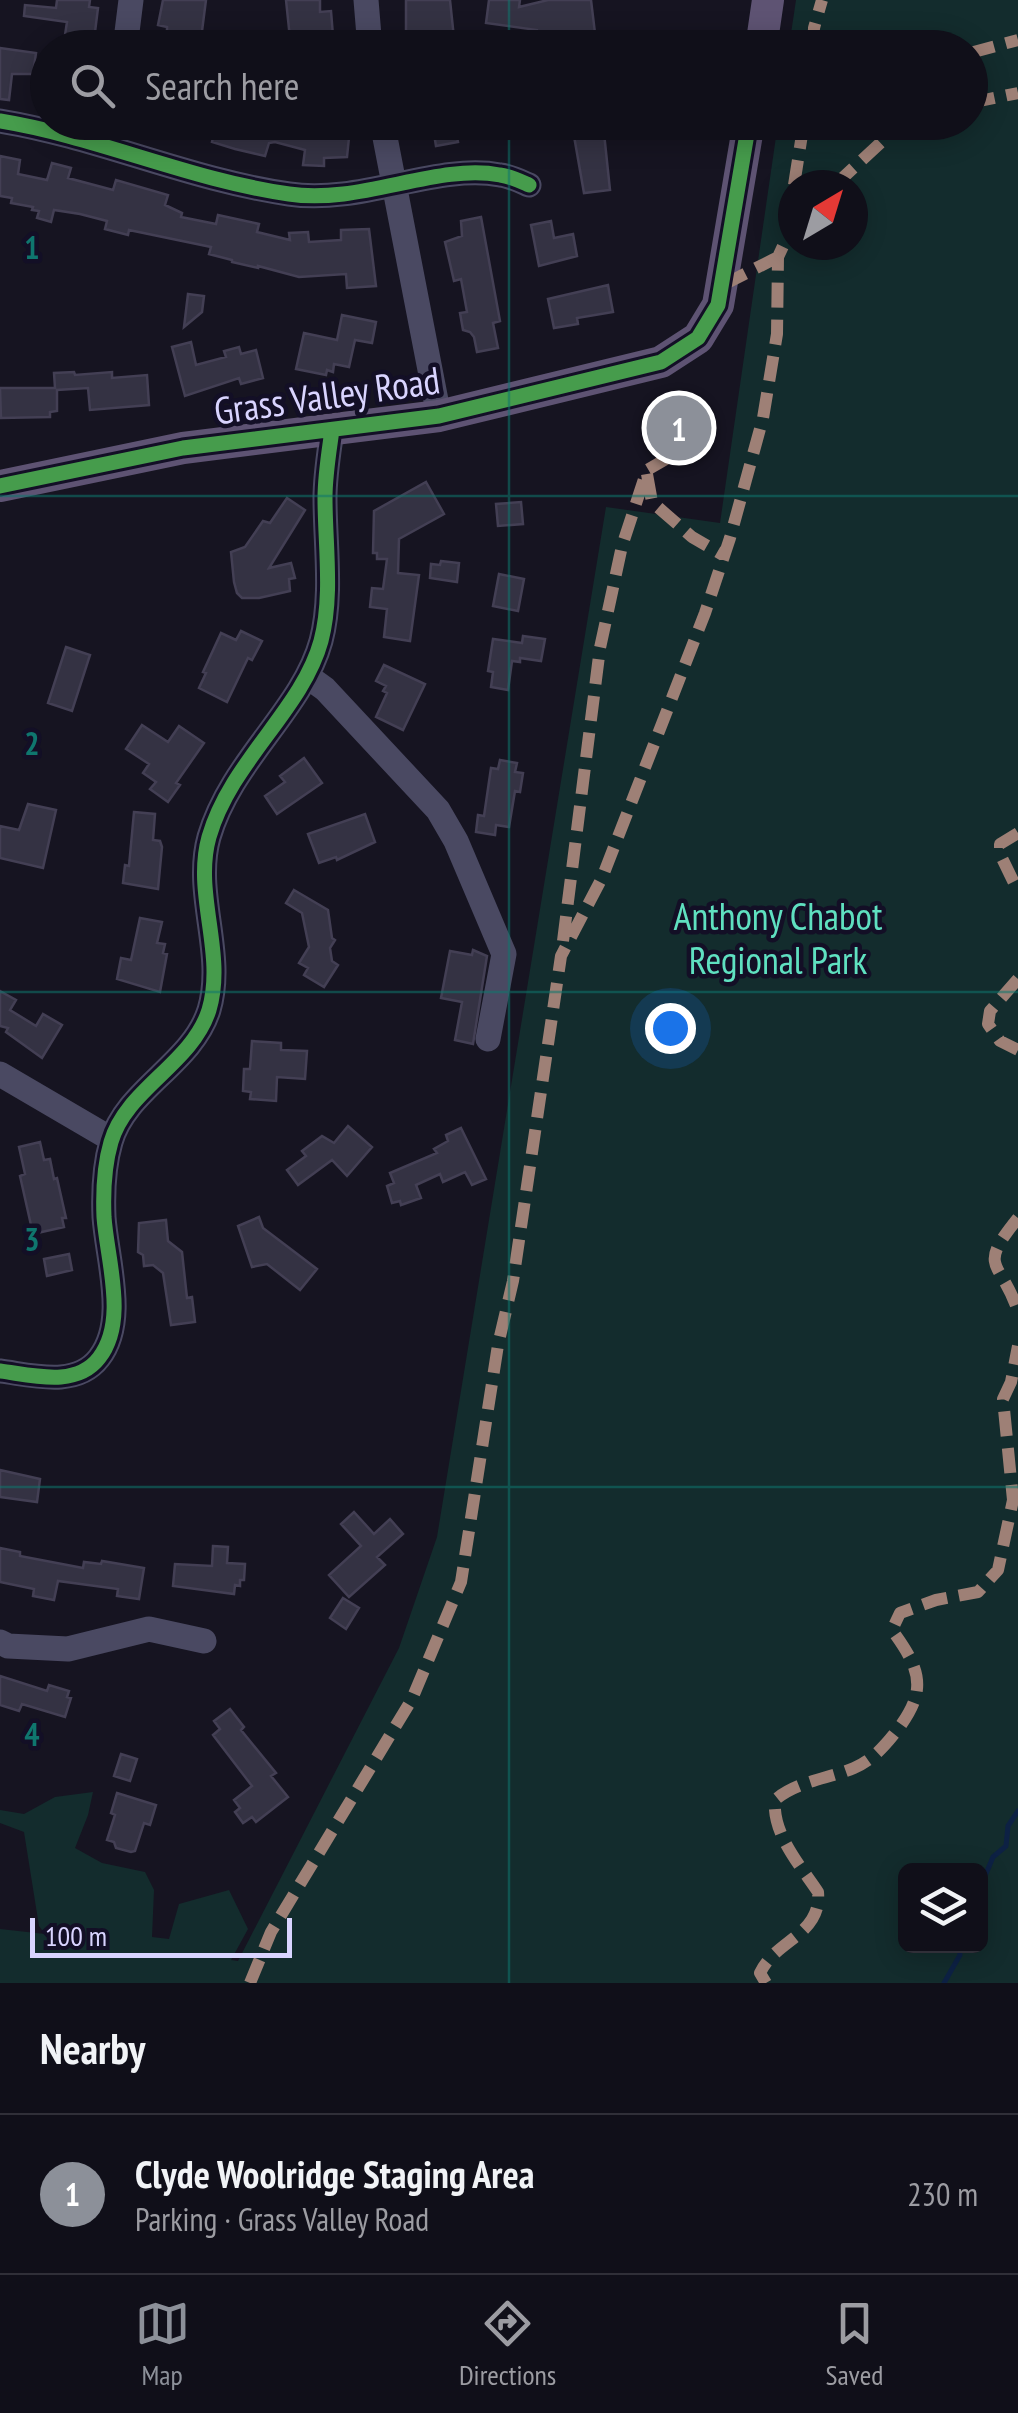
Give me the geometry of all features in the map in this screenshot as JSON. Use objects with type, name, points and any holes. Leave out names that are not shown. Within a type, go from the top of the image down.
[{"type":"main road","points":[[764,30],[768,0]]},
{"type":"main road","name":"Grass Valley Road","points":[[0,486],[183,448],[439,416],[661,362],[698,338],[718,305],[746,140]]},
{"type":"street","points":[[128,30],[132,0]]},
{"type":"street","points":[[366,0],[368,30]]},
{"type":"street","points":[[0,121],[30,125]]},
{"type":"street","points":[[123,140],[217,178],[290,195],[345,196],[460,174],[500,174],[529,185]]},
{"type":"street","points":[[386,140],[439,416]]},
{"type":"street","points":[[0,1370],[48,1378],[76,1374],[98,1360],[109,1340],[114,1317],[104,1180],[111,1139],[133,1104],[196,1036],[209,1009],[214,963],[204,878],[209,838],[232,781],[306,676],[320,642],[326,606],[325,491],[332,430]]},
{"type":"street","points":[[306,676],[324,689],[438,810],[456,841],[504,954],[488,1039]]},
{"type":"street","points":[[0,1074],[111,1139]]},
{"type":"street","points":[[0,1642],[8,1646],[68,1649],[150,1629],[204,1641]]},
{"type":"green space","name":"Anthony Chabot Regional Park","points":[[796,0],[1018,0],[1018,1983],[0,1983],[0,1929],[45,1934],[39,1926],[24,1832],[0,1823],[0,1810],[24,1814],[55,1797],[93,1792],[75,1848],[102,1863],[145,1872],[154,1890],[152,1937],[169,1939],[179,1904],[229,1890],[248,1929],[231,1960],[238,1961],[399,1648],[437,1537],[606,507],[720,523],[776,140],[988,140],[988,30],[792,30]]},
{"type":"building","points":[[57,0],[90,0],[89,7],[98,8],[95,30],[66,30],[67,22],[24,16],[25,5],[56,8]]},
{"type":"building","points":[[163,0],[206,0],[202,30],[167,30],[158,25]]},
{"type":"building","points":[[286,0],[320,0],[320,12],[331,11],[333,30],[289,30]]},
{"type":"building","points":[[406,0],[450,0],[453,30],[406,30]]},
{"type":"building","points":[[489,0],[520,0],[519,7],[548,0],[591,0],[595,30],[537,30],[486,23]]},
{"type":"building","points":[[0,48],[30,52],[30,74],[12,74],[9,100],[0,99]]},
{"type":"building","points":[[349,140],[347,157],[324,158],[324,166],[303,165],[305,150],[275,142],[269,143],[265,156],[212,142]]},
{"type":"building","points":[[435,140],[458,140],[458,142],[436,146]]},
{"type":"building","points":[[575,140],[605,140],[610,190],[584,193]]},
{"type":"building","points":[[0,156],[20,160],[18,174],[47,180],[52,163],[71,168],[68,178],[113,190],[116,180],[168,195],[165,205],[182,213],[181,217],[216,224],[218,215],[259,224],[257,232],[290,240],[289,233],[308,232],[309,242],[341,240],[341,230],[369,229],[376,286],[347,288],[346,274],[299,277],[232,262],[209,254],[211,247],[129,230],[128,235],[105,229],[107,221],[80,214],[54,210],[51,222],[37,218],[39,211],[32,210],[33,207],[11,203],[12,198],[0,196]]},
{"type":"building","points":[[481,217],[500,321],[493,323],[498,348],[477,352],[474,337],[463,330],[460,313],[467,312],[461,279],[454,281],[445,242],[462,236],[461,221]]},
{"type":"building","points":[[551,221],[554,238],[573,234],[577,256],[539,266],[531,225]]},
{"type":"building","points":[[608,285],[613,312],[577,318],[578,324],[554,328],[548,299]]},
{"type":"building","points":[[188,294],[204,296],[202,312],[184,327]]},
{"type":"building","points":[[342,315],[376,322],[372,343],[355,340],[349,367],[334,364],[333,372],[327,370],[326,375],[296,369],[304,333],[337,340]]},
{"type":"building","points":[[191,342],[196,365],[226,357],[224,351],[239,347],[241,354],[256,350],[263,378],[241,384],[239,378],[185,396],[172,347]]},
{"type":"building","points":[[112,372],[112,378],[147,375],[149,405],[90,410],[88,388],[57,390],[57,411],[50,412],[50,417],[1,418],[0,388],[55,388],[54,373]]},
{"type":"building","points":[[426,482],[444,514],[399,539],[398,573],[419,575],[410,641],[384,637],[387,609],[370,607],[372,588],[383,589],[387,559],[377,559],[377,553],[373,553],[374,511]]},
{"type":"building","points":[[287,498],[305,510],[269,568],[291,563],[295,578],[289,579],[290,591],[242,598],[234,582],[231,552],[245,547],[263,521],[270,523]]},
{"type":"building","points":[[521,502],[523,524],[498,526],[496,504]]},
{"type":"building","points":[[441,561],[459,563],[457,582],[430,578],[431,564],[440,565]]},
{"type":"building","points":[[499,574],[524,579],[518,611],[493,606]]},
{"type":"building","points":[[241,631],[262,641],[252,660],[248,658],[227,702],[199,688],[221,633],[236,640]]},
{"type":"building","points":[[523,636],[545,639],[541,661],[512,661],[508,690],[491,687],[493,672],[488,671],[493,639],[522,643]]},
{"type":"building","points":[[66,647],[90,655],[72,711],[48,703]]},
{"type":"building","points":[[384,665],[425,684],[403,730],[376,717],[387,693],[383,691],[386,686],[376,681]]},
{"type":"building","points":[[142,725],[168,742],[179,726],[204,743],[176,783],[180,785],[168,802],[150,789],[156,782],[143,773],[149,764],[126,749]]},
{"type":"building","points":[[304,758],[322,783],[277,814],[265,796],[285,782],[280,776]]},
{"type":"building","points":[[500,760],[517,763],[515,772],[523,773],[520,792],[515,791],[509,827],[496,825],[495,835],[476,832],[478,815],[484,816],[491,768],[498,769]]},
{"type":"building","points":[[28,804],[56,810],[43,868],[0,858],[0,826],[19,830]]},
{"type":"building","points":[[134,812],[155,814],[153,840],[160,841],[162,847],[158,889],[123,883],[125,865],[129,866]]},
{"type":"building","points":[[365,814],[375,842],[337,860],[336,857],[319,863],[308,834]]},
{"type":"building","points":[[294,890],[328,910],[335,940],[330,948],[332,961],[338,965],[324,987],[304,975],[308,968],[299,963],[309,947],[302,913],[286,903]]},
{"type":"building","points":[[140,918],[162,922],[157,943],[165,944],[163,953],[167,954],[160,992],[117,979],[121,958],[131,960]]},
{"type":"building","points":[[473,950],[487,956],[473,1044],[455,1040],[462,1002],[441,998],[450,951],[472,955]]},
{"type":"building","points":[[0,991],[16,1000],[10,1010],[36,1026],[43,1014],[62,1025],[42,1058],[6,1032],[8,1028],[0,1026]]},
{"type":"building","points":[[252,1041],[281,1043],[281,1050],[307,1051],[305,1079],[277,1077],[276,1101],[250,1099],[251,1092],[243,1091]]},
{"type":"building","points":[[348,1126],[372,1147],[347,1176],[332,1160],[298,1185],[287,1170],[306,1156],[302,1151],[322,1136],[334,1143]]},
{"type":"building","points":[[461,1128],[486,1179],[472,1185],[465,1172],[443,1182],[440,1174],[416,1185],[421,1198],[401,1205],[400,1201],[392,1203],[387,1186],[394,1183],[390,1173],[437,1153],[434,1149],[448,1141],[446,1135]]},
{"type":"building","points":[[40,1142],[44,1160],[50,1159],[54,1179],[57,1178],[66,1218],[62,1218],[64,1227],[33,1234],[20,1176],[25,1174],[19,1147]]},
{"type":"building","points":[[259,1217],[263,1228],[317,1269],[300,1290],[267,1264],[252,1267],[238,1226]]},
{"type":"building","points":[[166,1220],[168,1241],[182,1252],[187,1298],[192,1297],[195,1322],[171,1325],[163,1273],[153,1265],[144,1266],[143,1255],[138,1252],[139,1223]]},
{"type":"building","points":[[69,1254],[72,1270],[47,1276],[44,1259]]},
{"type":"building","points":[[0,1470],[40,1479],[37,1502],[0,1497]]},
{"type":"building","points":[[354,1512],[374,1534],[390,1519],[403,1534],[377,1557],[385,1565],[349,1597],[329,1575],[361,1546],[341,1524]]},
{"type":"building","points":[[213,1546],[228,1547],[227,1563],[245,1564],[244,1580],[240,1580],[240,1586],[235,1585],[234,1594],[173,1586],[175,1564],[212,1566]]},
{"type":"building","points":[[0,1548],[20,1552],[20,1556],[83,1568],[84,1562],[102,1561],[144,1568],[139,1599],[117,1596],[118,1589],[58,1581],[54,1600],[33,1596],[34,1589],[0,1582]]},
{"type":"building","points":[[343,1598],[359,1608],[346,1629],[330,1618]]},
{"type":"building","points":[[0,1676],[47,1691],[49,1685],[69,1691],[67,1697],[71,1698],[65,1717],[22,1704],[19,1711],[0,1705]]},
{"type":"building","points":[[230,1709],[244,1727],[241,1730],[276,1773],[271,1776],[288,1797],[256,1822],[252,1817],[243,1823],[235,1812],[240,1808],[234,1800],[252,1786],[213,1735],[220,1729],[214,1721]]},
{"type":"building","points":[[121,1754],[137,1759],[130,1781],[114,1776]]},
{"type":"building","points":[[117,1793],[156,1805],[150,1825],[144,1823],[135,1851],[116,1848],[114,1842],[107,1840]]},
{"type":"waterway","points":[[988,1869],[993,1857],[1006,1846],[1008,1826],[1018,1811]]},
{"type":"waterway","points":[[944,1983],[960,1953]]},
{"type":"marked path","points":[[814,30],[822,0]]},
{"type":"marked path","points":[[988,48],[1018,40]]},
{"type":"marked path","points":[[988,99],[1018,93]]},
{"type":"marked path","points":[[796,170],[801,140]]},
{"type":"marked path","points":[[851,170],[884,140]]},
{"type":"marked path","points":[[723,285],[778,257]]},
{"type":"marked path","points":[[250,1983],[271,1932],[412,1699],[461,1582],[498,1345],[513,1281],[561,956],[602,878],[705,613],[730,538],[763,418],[777,334],[778,257]]},
{"type":"marked path","points":[[563,941],[600,648],[622,546],[647,470],[673,455]]},
{"type":"marked path","points":[[647,474],[652,502],[692,537],[723,555]]},
{"type":"marked path","points":[[1018,833],[1000,844],[1000,854],[1018,891]]},
{"type":"marked path","points":[[1018,979],[990,1011],[988,1024],[1000,1041],[1018,1050]]},
{"type":"marked path","points":[[1018,1218],[995,1256],[995,1264],[1018,1311]]},
{"type":"marked path","points":[[766,1983],[760,1973],[776,1952],[813,1918],[818,1892],[783,1837],[775,1800],[803,1784],[854,1768],[882,1749],[906,1718],[916,1693],[915,1670],[892,1630],[900,1613],[936,1600],[978,1592],[998,1570],[1013,1500],[1003,1399],[1011,1382],[1018,1346]]},
{"type":"cycle path","points":[[0,121],[30,127]]},
{"type":"cycle path","points":[[83,140],[216,179],[289,194],[343,194],[450,174],[476,173],[504,176],[529,185]]},
{"type":"cycle path","points":[[0,486],[183,448],[439,416],[661,362],[698,338],[718,305],[746,140]]},
{"type":"cycle path","points":[[0,1371],[39,1377],[78,1373],[99,1358],[108,1343],[114,1290],[104,1217],[104,1180],[111,1142],[130,1107],[189,1046],[209,1010],[214,967],[205,880],[209,837],[233,784],[299,690],[321,641],[327,606],[325,489],[332,430]]},
{"type":"place","name":"Clyde Woolridge Staging Area","points":[[679,428]]}]
